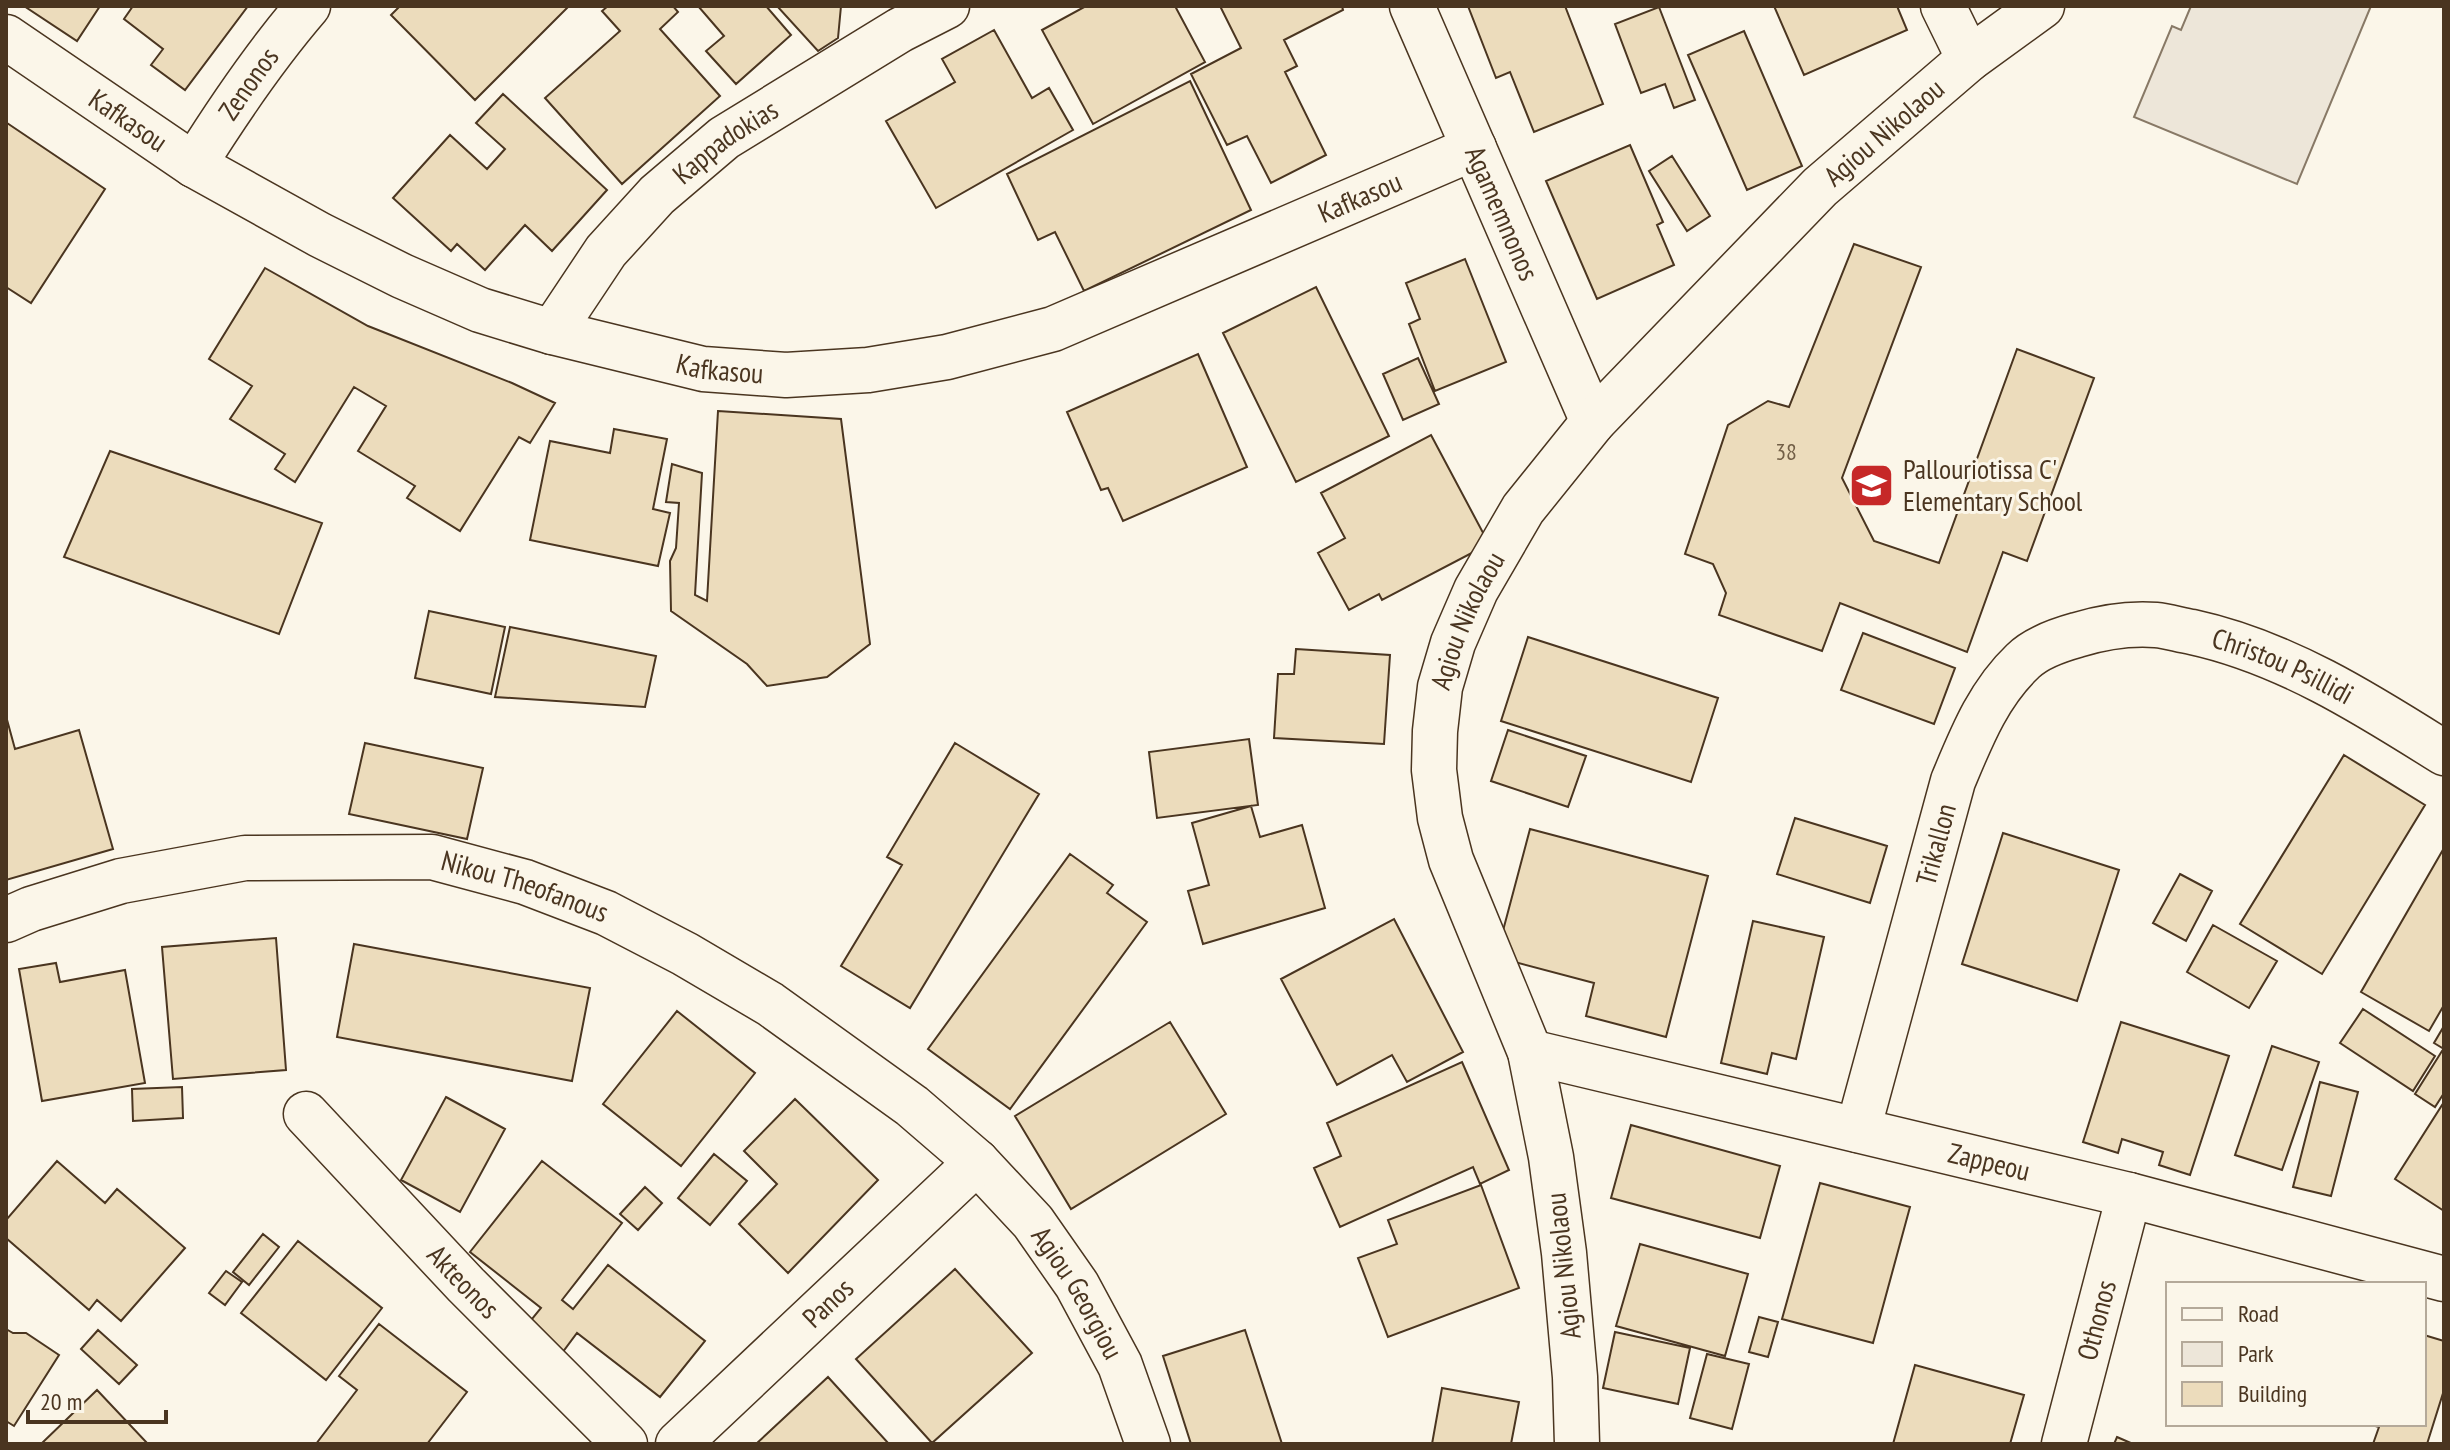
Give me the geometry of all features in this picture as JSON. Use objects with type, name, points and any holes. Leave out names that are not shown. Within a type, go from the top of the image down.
[{"type":"street","name":"Zenonos","points":[[194,165],[229,109],[308,6]]},
{"type":"street","name":"Kappadokias","points":[[552,332],[606,251],[657,195],[724,138],[900,30],[947,6]]},
{"type":"street","name":"Agamemnonos","points":[[1412,6],[1593,422]]},
{"type":"street","points":[[1943,6],[1969,59]]},
{"type":"street","name":"Agiou Nikolaou","points":[[1577,1444],[1575,1377],[1564,1253],[1551,1157],[1530,1052],[1451,860],[1440,818],[1434,770],[1435,731],[1440,687],[1453,643],[1476,590],[1523,509],[1593,422],[1820,187],[1969,59],[2042,6]]},
{"type":"street","name":"Kafkasou","points":[[6,37],[194,165],[320,235],[402,276],[480,310],[552,332],[703,369],[786,375],[868,370],[947,357],[1053,329],[1474,148]]},
{"type":"street","name":"Christou Psillidi","points":[[2106,626],[2156,625],[2218,638],[2276,659],[2362,702],[2444,753]]},
{"type":"street","name":"Trikallon","points":[[1858,1130],[1953,781],[1973,732],[1994,692],[2025,658],[2060,639],[2106,626]]},
{"type":"street","name":"Nikou Theofanous","points":[[6,920],[121,881],[245,858],[432,857],[525,882],[579,902],[685,954],[770,1004],[912,1106],[977,1162]]},
{"type":"street","name":"Zappeou","points":[[1530,1052],[2129,1195],[2444,1279]]},
{"type":"street","name":"Akteonos","points":[[306,1114],[466,1285],[625,1444]]},
{"type":"street","name":"Panos","points":[[678,1444],[977,1162]]},
{"type":"street","name":"Agiou Georgiou","points":[[977,1162],[1033,1222],[1077,1285],[1120,1365],[1148,1444]]},
{"type":"street","name":"Othonos","points":[[2064,1444],[2129,1195]]},
{"type":"green space","points":[[2191,6],[2371,6],[2297,184],[2134,117],[2172,26],[2181,30]]},
{"type":"building","points":[[24,6],[100,6],[77,41]]},
{"type":"building","points":[[133,6],[248,6],[185,90],[151,65],[163,49],[124,19]]},
{"type":"building","points":[[400,6],[569,6],[475,100],[391,15]]},
{"type":"building","points":[[608,6],[673,6],[678,12],[660,29],[720,96],[622,184],[545,98],[620,31],[602,11]]},
{"type":"building","points":[[698,6],[766,6],[791,35],[736,84],[706,51],[724,36]]},
{"type":"building","points":[[777,6],[841,6],[838,38],[818,51]]},
{"type":"building","points":[[1086,6],[1175,6],[1205,62],[1093,124],[1042,30]]},
{"type":"building","points":[[1220,6],[1342,6],[1343,10],[1284,40],[1297,66],[1285,72],[1326,155],[1271,183],[1247,136],[1227,145],[1191,74],[1241,48]]},
{"type":"building","points":[[1468,6],[1565,6],[1603,104],[1534,132],[1510,72],[1496,78]]},
{"type":"building","points":[[1774,6],[1897,6],[1907,30],[1804,75]]},
{"type":"building","points":[[1659,7],[1695,100],[1674,108],[1665,84],[1641,93],[1615,24]]},
{"type":"building","points":[[994,30],[1032,98],[1049,88],[1073,130],[936,208],[886,121],[955,82],[942,59]]},
{"type":"building","points":[[1744,31],[1802,166],[1747,190],[1688,55]]},
{"type":"building","points":[[1190,81],[1251,210],[1084,291],[1055,232],[1038,240],[1007,174]]},
{"type":"building","points":[[503,94],[607,190],[552,251],[525,225],[485,270],[457,244],[451,251],[393,198],[450,135],[487,169],[505,149],[476,123]]},
{"type":"building","points":[[7,123],[105,189],[31,303],[6,287]]},
{"type":"building","points":[[1630,145],[1663,222],[1657,225],[1674,265],[1597,299],[1546,181]]},
{"type":"building","points":[[1672,156],[1710,216],[1687,231],[1649,171]]},
{"type":"building","points":[[1854,244],[1921,267],[1842,478],[1874,541],[1939,563],[2017,349],[2094,378],[2027,561],[2003,552],[1967,652],[1840,603],[1822,651],[1719,615],[1726,593],[1713,564],[1685,554],[1728,425],[1768,401],[1789,407]]},
{"type":"building","points":[[1465,259],[1506,362],[1435,391],[1409,324],[1420,319],[1406,283]]},
{"type":"building","points":[[265,268],[368,326],[555,403],[530,443],[519,437],[460,531],[407,498],[415,486],[358,451],[386,406],[354,387],[295,482],[275,469],[285,454],[230,419],[252,386],[209,359]]},
{"type":"building","points":[[1316,287],[1389,436],[1296,482],[1223,333]]},
{"type":"building","points":[[1198,354],[1247,467],[1123,521],[1108,488],[1101,490],[1067,412]]},
{"type":"building","points":[[1418,358],[1439,404],[1403,420],[1383,374]]},
{"type":"building","points":[[718,411],[841,419],[870,644],[827,677],[767,686],[747,664],[671,611],[670,561],[676,548],[679,503],[666,502],[672,464],[702,473],[695,595],[707,601]]},
{"type":"building","points":[[614,429],[667,439],[653,509],[670,513],[658,566],[530,540],[550,441],[610,453]]},
{"type":"building","points":[[1431,435],[1489,544],[1382,600],[1379,594],[1349,610],[1318,553],[1345,538],[1321,493]]},
{"type":"building","points":[[110,451],[322,523],[279,634],[64,557]]},
{"type":"building","points":[[429,611],[505,627],[491,694],[415,678]]},
{"type":"building","points":[[510,627],[656,656],[645,707],[495,697]]},
{"type":"building","points":[[1863,633],[1955,668],[1934,724],[1841,690]]},
{"type":"building","points":[[1528,637],[1718,698],[1691,782],[1501,721]]},
{"type":"building","points":[[1296,649],[1390,655],[1384,744],[1274,738],[1278,674],[1294,674]]},
{"type":"building","points":[[6,716],[15,749],[79,730],[113,849],[6,880]]},
{"type":"building","points":[[1508,730],[1586,756],[1568,807],[1491,781]]},
{"type":"building","points":[[1249,739],[1258,805],[1157,818],[1149,752]]},
{"type":"building","points":[[365,743],[483,768],[467,839],[349,814]]},
{"type":"building","points":[[955,743],[1039,794],[910,1008],[841,966],[902,865],[887,857]]},
{"type":"building","points":[[2344,755],[2425,805],[2322,974],[2240,924]]},
{"type":"building","points":[[1251,806],[1260,837],[1302,825],[1325,908],[1203,944],[1188,891],[1209,885],[1192,823]]},
{"type":"building","points":[[1795,818],[1887,846],[1870,903],[1777,874]]},
{"type":"building","points":[[1530,829],[1708,876],[1666,1037],[1586,1016],[1594,983],[1496,957]]},
{"type":"building","points":[[2003,833],[2119,870],[2077,1001],[1962,964]]},
{"type":"building","points":[[2444,848],[2444,1005],[2429,1031],[2361,992]]},
{"type":"building","points":[[1070,854],[1113,885],[1107,893],[1147,922],[1010,1109],[928,1049]]},
{"type":"building","points":[[2180,874],[2212,891],[2186,941],[2153,923]]},
{"type":"building","points":[[1394,919],[1463,1052],[1407,1082],[1392,1055],[1337,1085],[1281,979]]},
{"type":"building","points":[[1753,921],[1824,937],[1796,1059],[1772,1053],[1767,1074],[1721,1063]]},
{"type":"building","points":[[2213,925],[2277,961],[2249,1008],[2187,972]]},
{"type":"building","points":[[276,938],[286,1070],[173,1079],[162,947]]},
{"type":"building","points":[[354,944],[590,988],[572,1081],[337,1037]]},
{"type":"building","points":[[56,963],[60,982],[125,970],[145,1083],[42,1101],[19,969]]},
{"type":"building","points":[[2363,1009],[2435,1056],[2413,1091],[2340,1043]]},
{"type":"building","points":[[677,1011],[755,1073],[681,1166],[603,1104]]},
{"type":"building","points":[[1170,1022],[1226,1114],[1071,1209],[1015,1116]]},
{"type":"building","points":[[2121,1022],[2229,1056],[2190,1175],[2159,1165],[2163,1152],[2122,1139],[2118,1153],[2083,1142]]},
{"type":"building","points":[[2444,1026],[2444,1049],[2434,1043]]},
{"type":"building","points":[[2272,1046],[2319,1062],[2282,1170],[2235,1155]]},
{"type":"building","points":[[2442,1051],[2444,1093],[2435,1107],[2415,1094]]},
{"type":"building","points":[[1462,1062],[1509,1170],[1480,1184],[1473,1167],[1340,1227],[1314,1168],[1341,1156],[1327,1123]]},
{"type":"building","points":[[2320,1082],[2358,1092],[2331,1196],[2293,1187]]},
{"type":"building","points":[[182,1087],[183,1118],[133,1121],[132,1089]]},
{"type":"building","points":[[446,1097],[505,1129],[460,1212],[401,1180]]},
{"type":"building","points":[[795,1099],[878,1180],[788,1273],[739,1224],[777,1184],[744,1151]]},
{"type":"building","points":[[2444,1102],[2444,1211],[2395,1179]]},
{"type":"building","points":[[1631,1125],[1780,1166],[1760,1238],[1611,1198]]},
{"type":"building","points":[[714,1154],[747,1181],[710,1225],[678,1198]]},
{"type":"building","points":[[57,1161],[105,1203],[117,1189],[185,1248],[121,1321],[97,1300],[89,1310],[6,1238],[6,1220]]},
{"type":"building","points":[[542,1161],[622,1223],[562,1300],[573,1309],[608,1265],[705,1341],[660,1397],[577,1333],[562,1353],[527,1325],[541,1308],[470,1252]]},
{"type":"building","points":[[1820,1183],[1910,1207],[1873,1343],[1782,1319]]},
{"type":"building","points":[[1481,1185],[1519,1288],[1388,1337],[1358,1258],[1397,1244],[1388,1220]]},
{"type":"building","points":[[645,1187],[662,1203],[638,1230],[620,1214]]},
{"type":"building","points":[[263,1234],[279,1247],[249,1285],[233,1272]]},
{"type":"building","points":[[298,1241],[382,1308],[326,1380],[241,1313]]},
{"type":"building","points":[[1640,1244],[1748,1274],[1725,1356],[1616,1326]]},
{"type":"building","points":[[955,1269],[1032,1353],[932,1443],[856,1359]]},
{"type":"building","points":[[226,1271],[242,1282],[225,1305],[209,1293]]},
{"type":"building","points":[[1759,1317],[1778,1322],[1768,1357],[1749,1352]]},
{"type":"building","points":[[379,1324],[467,1392],[427,1444],[316,1444],[357,1390],[339,1376]]},
{"type":"building","points":[[6,1329],[13,1333],[26,1333],[59,1355],[14,1426],[6,1421]]},
{"type":"building","points":[[98,1330],[137,1365],[119,1384],[81,1349]]},
{"type":"building","points":[[1245,1330],[1282,1444],[1191,1444],[1163,1356]]},
{"type":"building","points":[[1615,1332],[1690,1348],[1678,1404],[1603,1388]]},
{"type":"building","points":[[2426,1336],[2444,1341],[2444,1390],[2427,1444],[2373,1444],[2379,1427],[2375,1426],[2426,1426]]},
{"type":"building","points":[[1707,1354],[1749,1364],[1732,1429],[1690,1418]]},
{"type":"building","points":[[1915,1365],[2024,1395],[2010,1444],[1893,1444]]},
{"type":"building","points":[[828,1377],[889,1444],[756,1444]]},
{"type":"building","points":[[1442,1388],[1519,1402],[1511,1444],[1432,1444]]},
{"type":"building","points":[[97,1390],[148,1444],[41,1444]]},
{"type":"building","points":[[2117,1437],[2133,1444],[2114,1444]]},
{"type":"place","name":"Pallouriotissa C' Elementary School","points":[[1872,485]]}]
